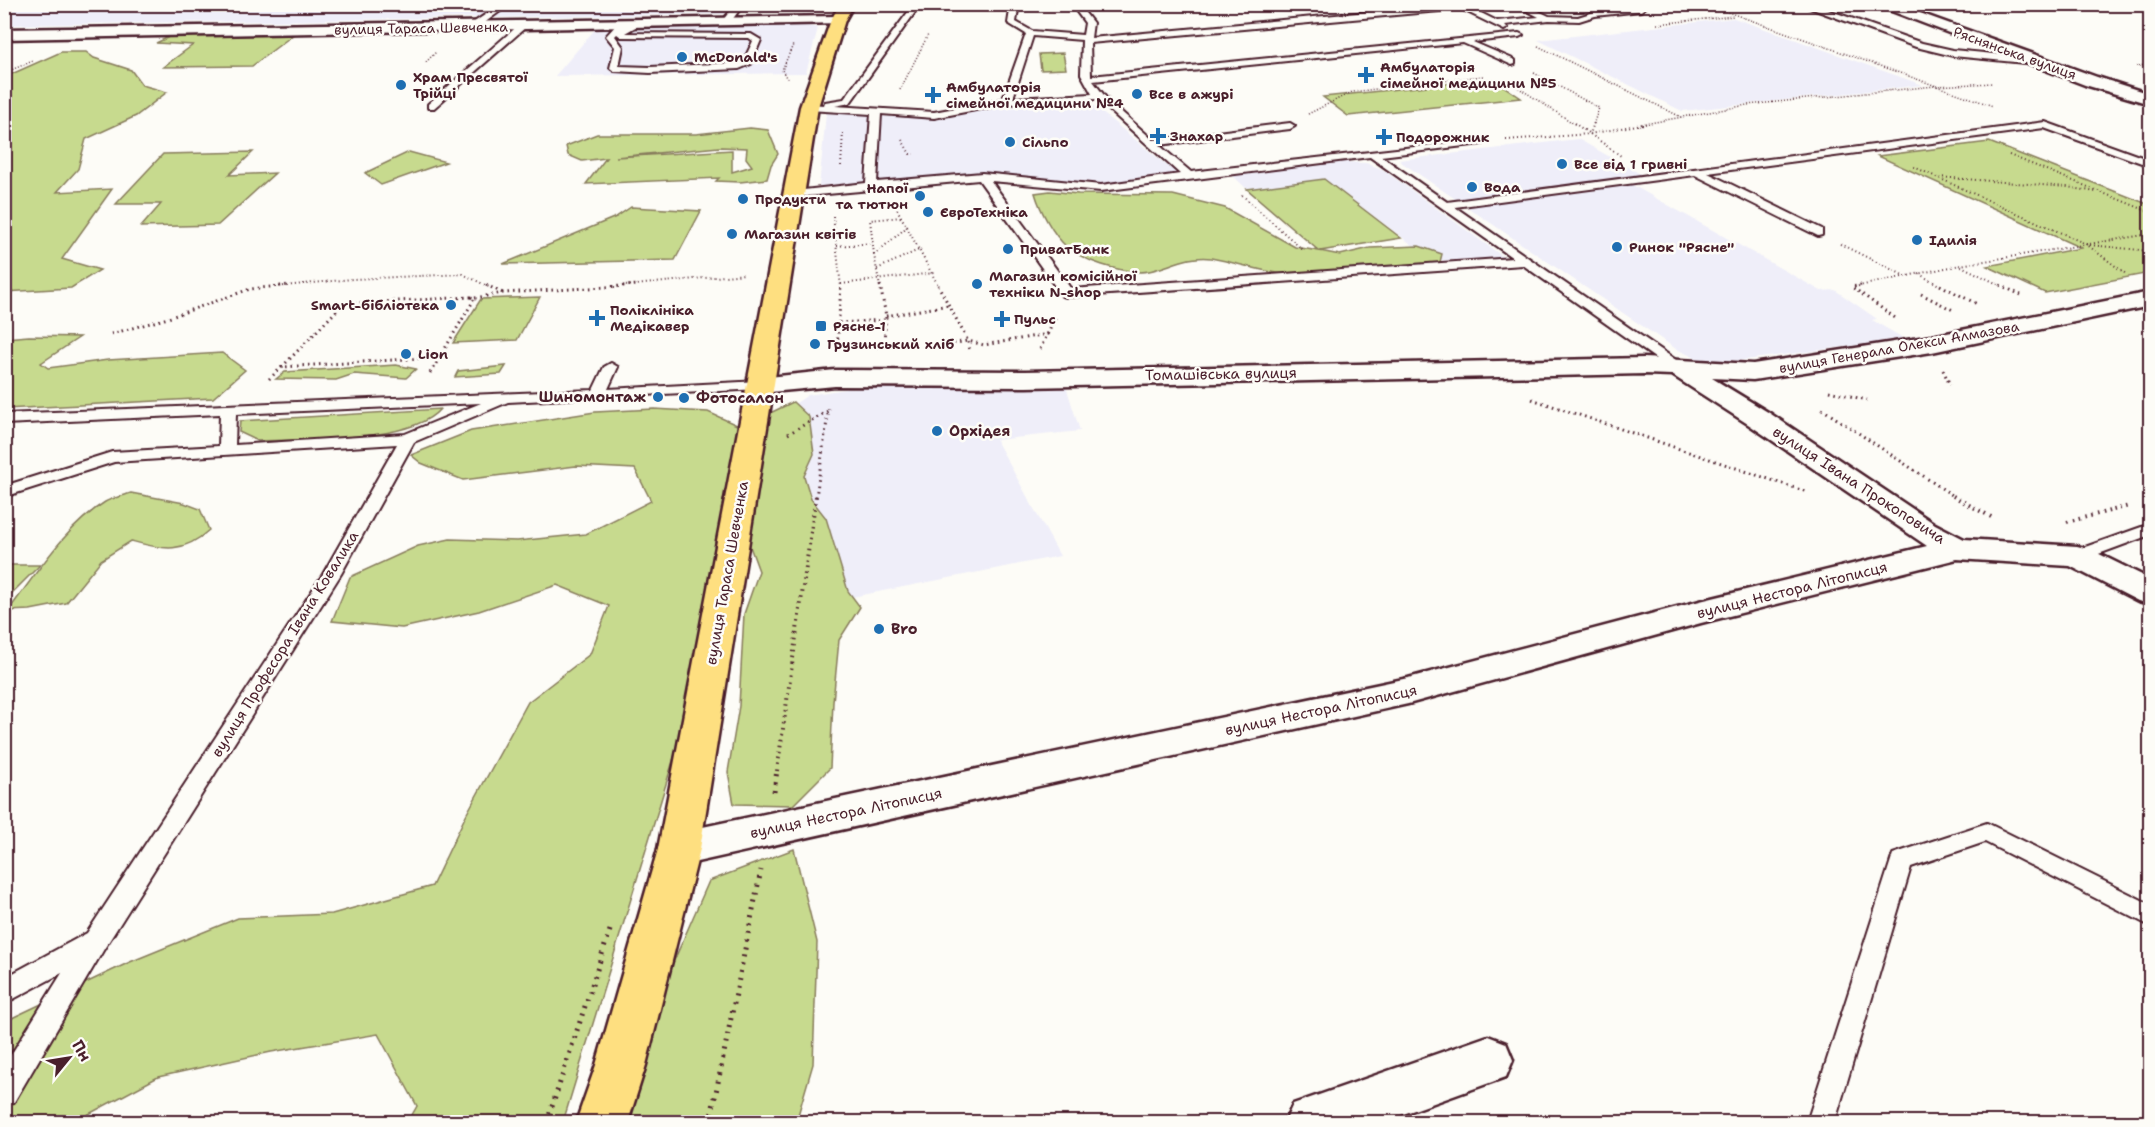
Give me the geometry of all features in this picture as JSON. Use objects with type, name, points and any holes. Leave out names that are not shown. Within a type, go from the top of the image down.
[{"type":"main road","name":"вулиця Тараса Шевченка","points":[[602,1122],[621,1065],[679,849],[809,107],[838,20],[847,4]]},
{"type":"street","name":"Ряснянська вулиця","points":[[1880,4],[2035,61],[2151,99]]},
{"type":"street","name":"вулиця Тараса Шевченка","points":[[4,34],[838,20]]},
{"type":"street","name":"вулиця Генерала Олекси Алмазова","points":[[1681,370],[1753,372],[1932,344],[2151,299]]},
{"type":"street","name":"Томашівська вулиця","points":[[760,385],[835,378],[1026,379],[1644,366],[1681,370]]},
{"type":"street","name":"вулиця Івана Прокоповича","points":[[1681,370],[1761,420],[1924,531],[1957,549],[2077,556],[2151,593]]},
{"type":"street","name":"вулиця Нестора Літописця","points":[[679,849],[1408,692],[1700,612],[1957,549]]},
{"type":"street","points":[[1311,1122],[1488,1060]]},
{"type":"lane","points":[[473,27],[507,4]]},
{"type":"lane","points":[[725,23],[741,4]]},
{"type":"lane","points":[[809,107],[847,100],[918,4]]},
{"type":"lane","points":[[1015,4],[1012,23],[1030,33],[1086,40],[1459,6],[1519,35]]},
{"type":"lane","points":[[1075,5],[1089,4]]},
{"type":"lane","points":[[1517,4],[1549,18]]},
{"type":"lane","points":[[1495,24],[1549,18],[1579,19],[1594,14],[1641,9],[1639,4]]},
{"type":"lane","points":[[1802,4],[1919,45],[1953,53],[2035,61]]},
{"type":"lane","points":[[1075,5],[1089,23],[1086,40],[1087,78],[1116,113],[1189,176]]},
{"type":"lane","points":[[628,25],[621,30],[621,35],[751,36],[757,40],[748,62],[739,66],[650,70],[614,68],[619,47],[610,36],[628,25]]},
{"type":"lane","points":[[431,106],[523,26]]},
{"type":"lane","points":[[1007,101],[1030,33]]},
{"type":"lane","points":[[1087,78],[1519,35]]},
{"type":"lane","points":[[1464,41],[1512,62]]},
{"type":"lane","points":[[809,107],[934,115],[1007,101],[1100,96]]},
{"type":"lane","points":[[872,186],[876,112]]},
{"type":"lane","points":[[1447,205],[2045,125],[2151,163]]},
{"type":"lane","points":[[1153,143],[1290,126]]},
{"type":"lane","points":[[795,194],[982,177],[1101,188],[1481,141]]},
{"type":"lane","points":[[1372,154],[1681,370]]},
{"type":"lane","points":[[1697,172],[1818,232]]},
{"type":"lane","points":[[982,177],[1067,293],[1528,261]]},
{"type":"lane","points":[[599,394],[611,368]]},
{"type":"lane","points":[[4,419],[760,385]]},
{"type":"lane","points":[[4,492],[112,458],[408,439],[506,398]]},
{"type":"lane","points":[[227,450],[228,410]]},
{"type":"lane","name":"вулиця Професора Івана Ковалика","points":[[4,992],[96,941],[332,574],[408,439]]},
{"type":"lane","points":[[2077,556],[2151,530]]},
{"type":"lane","points":[[1821,1122],[1901,861],[1987,832],[2151,916]]},
{"type":"lane","points":[[4,1092],[96,941]]},
{"type":"path","points":[[1705,4],[2045,125]]},
{"type":"path","points":[[906,75],[928,34]]},
{"type":"path","points":[[1519,35],[1682,117]]},
{"type":"path","points":[[782,70],[796,40]]},
{"type":"path","points":[[426,62],[434,55]]},
{"type":"path","points":[[1290,126],[1315,109],[1352,92],[1497,74],[1512,62],[1599,108],[1590,135]]},
{"type":"path","points":[[1497,74],[1590,135],[1650,178]]},
{"type":"path","points":[[1481,141],[1590,135],[1747,105],[1935,86],[1997,83]]},
{"type":"path","points":[[1961,136],[2135,206],[2151,210]]},
{"type":"path","points":[[1871,148],[2086,244],[2127,275]]},
{"type":"path","points":[[904,155],[910,154]]},
{"type":"path","points":[[1934,176],[2067,187],[2105,194]]},
{"type":"path","points":[[1236,190],[1330,275]]},
{"type":"path","points":[[833,216],[841,284],[837,354]]},
{"type":"path","points":[[870,353],[884,341],[886,316],[874,255],[870,220],[902,217]]},
{"type":"path","points":[[874,255],[908,226],[961,329]]},
{"type":"path","points":[[1818,232],[1905,276]]},
{"type":"path","points":[[1932,344],[1852,287],[1960,265],[2151,234]]},
{"type":"path","points":[[837,246],[873,243]]},
{"type":"path","points":[[2086,244],[2124,250],[2151,251]]},
{"type":"path","points":[[878,269],[921,249]]},
{"type":"path","points":[[1960,265],[2066,316]]},
{"type":"path","points":[[841,284],[934,273]]},
{"type":"path","points":[[111,334],[168,318],[250,289],[405,275],[463,274],[503,293]]},
{"type":"path","points":[[269,379],[344,304],[350,302],[476,298],[503,293],[641,285],[745,274]]},
{"type":"path","points":[[1918,274],[2021,326]]},
{"type":"path","points":[[1026,379],[1067,293]]},
{"type":"path","points":[[430,373],[442,357],[476,298]]},
{"type":"path","points":[[886,316],[949,305]]},
{"type":"path","points":[[839,323],[885,320]]},
{"type":"path","points":[[968,341],[984,345],[1048,334]]},
{"type":"path","points":[[282,367],[442,357]]},
{"type":"path","points":[[1522,396],[1812,494]]},
{"type":"path","points":[[1822,409],[1966,504],[1994,519]]},
{"type":"path","points":[[710,1122],[769,830],[829,410],[783,436]]},
{"type":"path","points":[[2065,523],[2140,503]]},
{"type":"path","points":[[546,1122],[612,924]]},
{"type":"shaded area","points":[[4,5],[732,5],[725,14],[5,25]]},
{"type":"shaded area","points":[[1734,18],[1923,85],[1682,111],[1538,40]]},
{"type":"shaded area","points":[[799,24],[818,28],[806,73],[555,76],[597,27]]},
{"type":"shaded area","points":[[1089,102],[1186,181],[1091,191],[965,180],[818,197],[826,113],[930,119],[994,109]]},
{"type":"shaded area","points":[[1578,139],[1653,181],[1627,182],[1821,291],[1835,290],[1877,319],[1872,320],[1905,339],[1730,362],[1698,359],[1676,349],[1398,160]]},
{"type":"shaded area","points":[[1344,162],[1366,163],[1382,169],[1505,258],[1434,261],[1324,179],[1247,189],[1232,175]]},
{"type":"shaded area","points":[[1065,383],[1080,431],[996,440],[1060,556],[776,612],[790,407],[808,395],[846,389]]},
{"type":"green space","points":[[293,35],[252,66],[163,67],[193,45],[156,43],[171,36]]},
{"type":"green space","points":[[61,52],[86,52],[94,58],[131,70],[142,85],[167,92],[136,116],[86,139],[78,169],[57,192],[112,189],[62,259],[100,270],[71,288],[5,292],[5,77]]},
{"type":"green space","points":[[1063,53],[1066,69],[1041,70],[1039,54]]},
{"type":"green space","points":[[1493,79],[1521,98],[1348,116],[1323,97]]},
{"type":"green space","points":[[750,128],[768,130],[778,154],[771,165],[767,179],[740,182],[716,181],[719,178],[586,184],[606,158],[582,161],[568,155],[566,146],[597,134],[696,134]],"holes":[[[719,147],[747,148],[746,158],[752,166],[732,172],[732,150],[616,157]]]},
{"type":"green space","points":[[1989,142],[2150,205],[2150,273],[2045,293],[1987,266],[2081,248],[1878,156]]},
{"type":"green space","points":[[253,152],[229,175],[275,173],[218,225],[141,227],[161,204],[116,204],[163,154]]},
{"type":"green space","points":[[409,152],[446,162],[381,185],[365,173]]},
{"type":"green space","points":[[1324,179],[1401,238],[1320,251],[1340,255],[1370,248],[1419,246],[1442,254],[1439,266],[1323,271],[1295,275],[1201,257],[1148,271],[1121,270],[1092,261],[1067,247],[1048,222],[1035,193],[1050,191],[1078,194],[1173,195],[1225,208],[1295,247],[1319,251],[1247,189]]},
{"type":"green space","points":[[631,207],[701,211],[675,260],[503,264],[616,217]]},
{"type":"green space","points":[[540,297],[517,340],[453,343],[481,299]]},
{"type":"green space","points":[[80,337],[41,363],[48,368],[108,360],[222,353],[245,370],[213,398],[5,409],[5,338]]},
{"type":"green space","points":[[396,365],[416,369],[406,378],[354,374],[336,380],[276,379],[285,372]]},
{"type":"green space","points":[[506,366],[501,374],[455,377],[458,371]]},
{"type":"green space","points":[[793,402],[809,417],[814,454],[804,476],[811,499],[826,518],[848,591],[860,607],[839,640],[830,768],[793,805],[734,804],[728,772],[739,706],[744,614],[759,571],[745,533],[768,414]]},
{"type":"green space","points":[[440,409],[426,420],[382,434],[328,439],[258,441],[239,432],[240,421]]},
{"type":"green space","points":[[654,409],[708,412],[748,430],[701,669],[563,1122],[408,1122],[417,1106],[378,1034],[271,1052],[158,1077],[74,1122],[5,1122],[4,1023],[14,1017],[130,962],[238,918],[332,914],[432,886],[466,815],[528,702],[590,654],[609,606],[557,585],[479,611],[402,628],[332,621],[350,577],[418,546],[450,539],[517,541],[586,534],[651,501],[635,469],[576,466],[463,480],[421,463],[411,455],[471,431],[595,412]]},
{"type":"green space","points":[[131,493],[184,503],[200,509],[209,530],[181,547],[163,548],[131,541],[101,560],[66,603],[30,610],[8,611],[52,552],[77,525],[105,502]]},
{"type":"green space","points":[[5,565],[40,565],[5,600]]},
{"type":"green space","points":[[794,849],[817,942],[813,1064],[796,1122],[626,1122],[655,1004],[709,881]]},
{"type":"place","name":"McDonald's","points":[[682,57]]},
{"type":"place","name":"Амбулаторія сімейної медицини №5","points":[[1366,75]]},
{"type":"place","name":"Храм Пресвятої Трійці","points":[[401,85]]},
{"type":"place","name":"Все в ажурі","points":[[1137,94]]},
{"type":"place","name":"Амбулаторія сімейної медицини №4","points":[[933,95]]},
{"type":"place","name":"Знахар","points":[[1158,136]]},
{"type":"place","name":"Подорожник","points":[[1384,137]]},
{"type":"place","name":"Сільпо","points":[[1010,142]]},
{"type":"place","name":"Все від 1 гривні","points":[[1562,164]]},
{"type":"place","name":"Вода","points":[[1472,187]]},
{"type":"place","name":"Напої та тютюн","points":[[920,196]]},
{"type":"place","name":"Продукти","points":[[743,199]]},
{"type":"place","name":"ЄвроТехніка","points":[[928,212]]},
{"type":"place","name":"Магазин квітів","points":[[732,234]]},
{"type":"place","name":"Ідилія","points":[[1917,240]]},
{"type":"place","name":"Ринок \"Рясне\"","points":[[1617,247]]},
{"type":"place","name":"ПриватБанк","points":[[1008,249]]},
{"type":"place","name":"Магазин комісійної техніки N-shop","points":[[977,284]]},
{"type":"place","name":"Smart-бібліотека","points":[[451,305]]},
{"type":"place","name":"Поліклініка Медікавер","points":[[597,318]]},
{"type":"place","name":"Пульс","points":[[1002,319]]},
{"type":"place","name":"Рясне-1","points":[[821,326]]},
{"type":"place","name":"Грузинський хліб","points":[[815,344]]},
{"type":"place","name":"Lion","points":[[406,354]]},
{"type":"place","name":"Шиномонтаж","points":[[658,397]]},
{"type":"place","name":"Фотосалон","points":[[684,398]]},
{"type":"place","name":"Орхідея","points":[[937,431]]},
{"type":"place","name":"Bro","points":[[879,629]]}]
